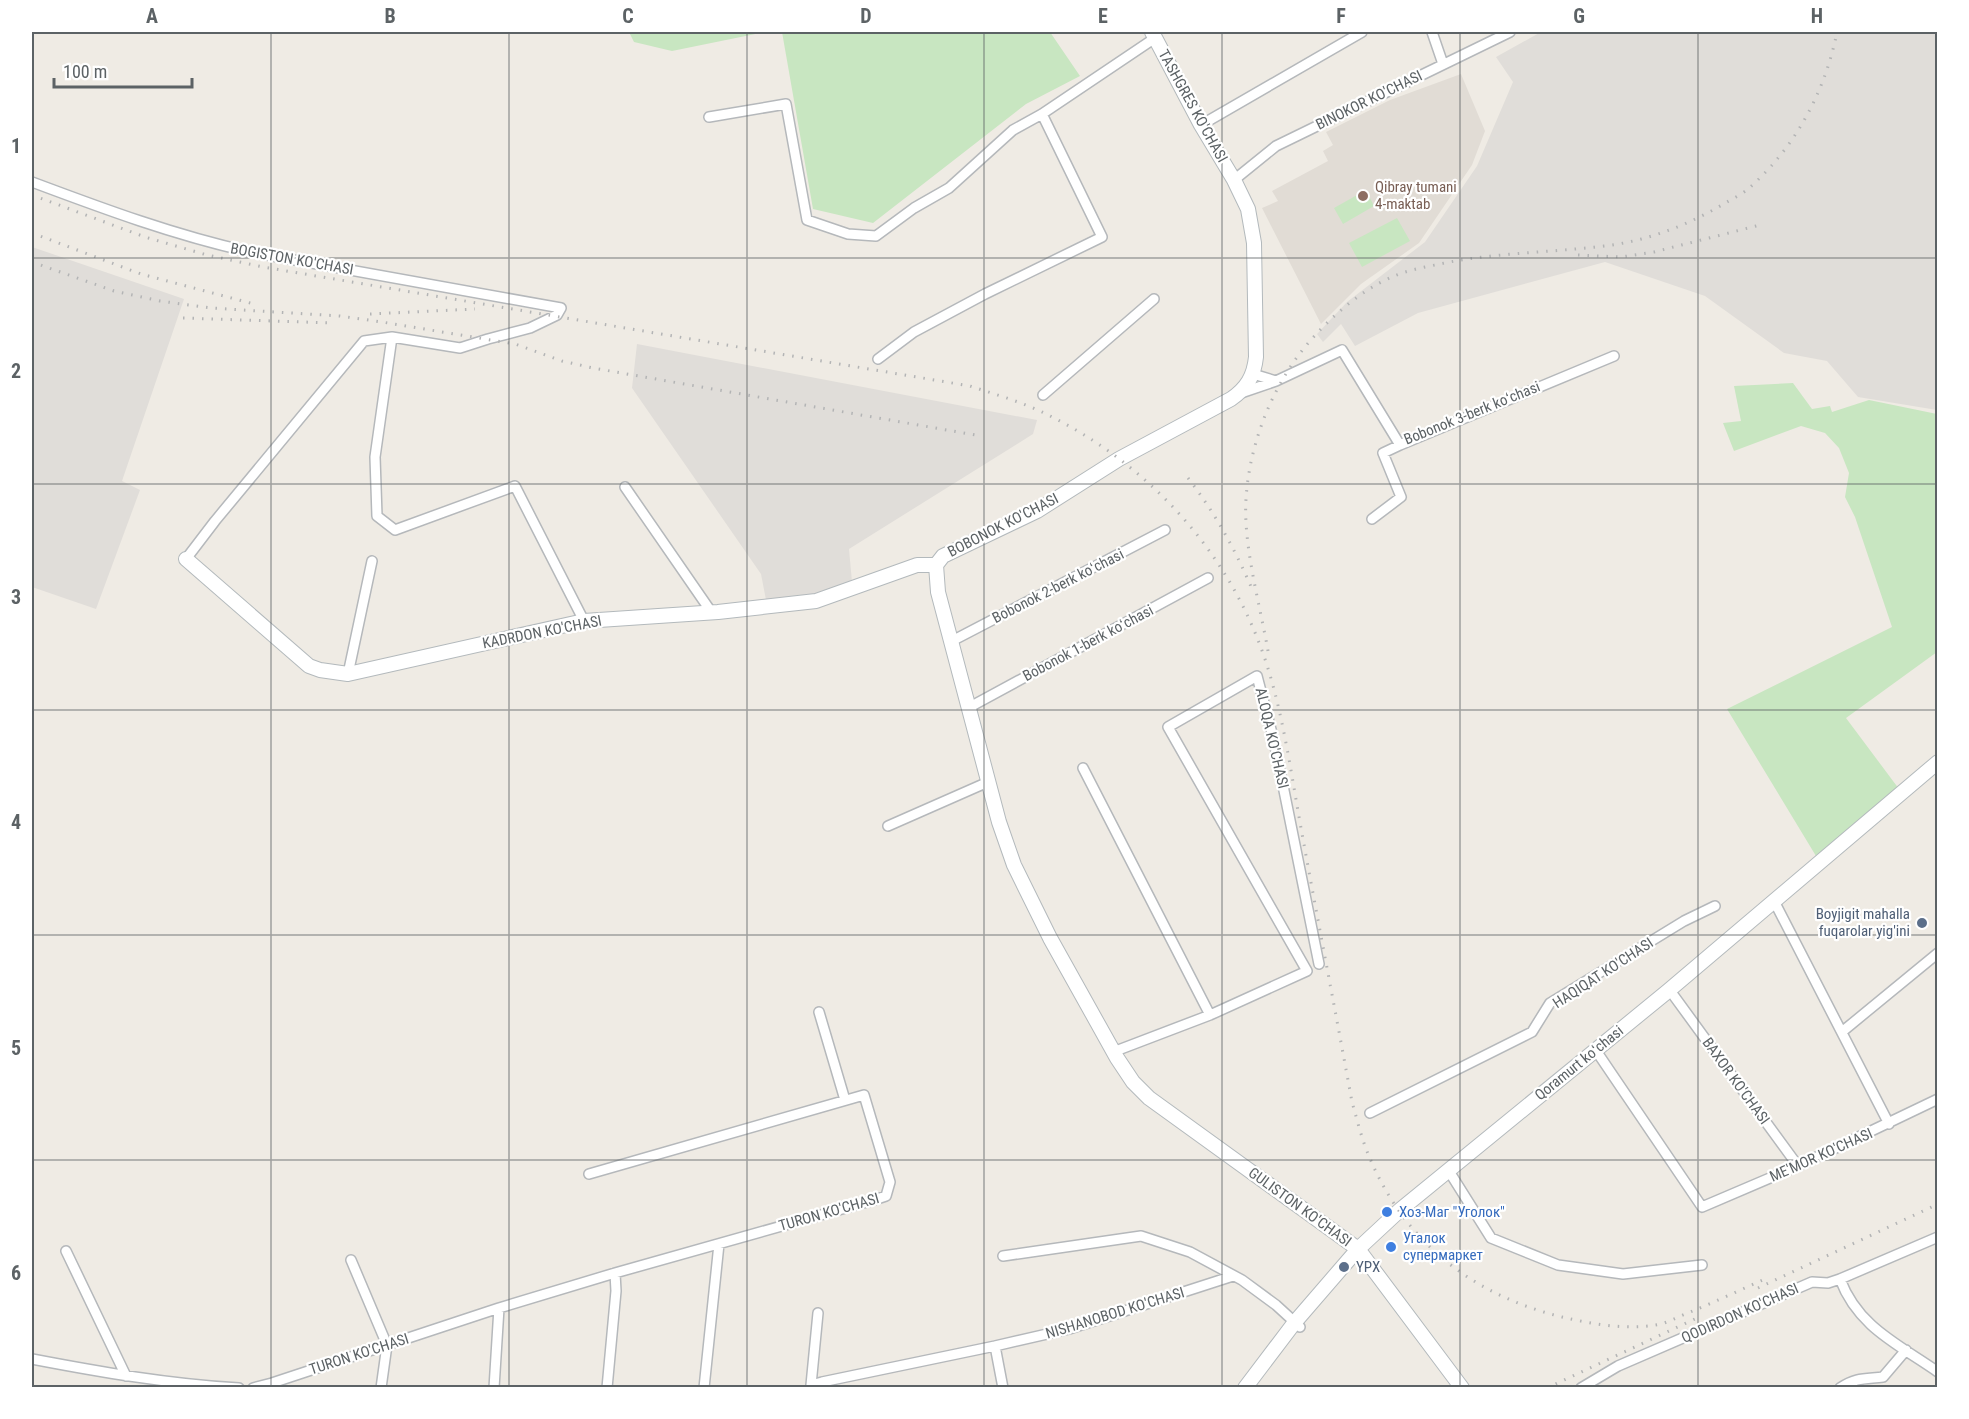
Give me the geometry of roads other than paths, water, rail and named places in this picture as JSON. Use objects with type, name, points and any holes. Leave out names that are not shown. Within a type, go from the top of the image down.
[{"type":"main road","name":"TASHGRES KO'CHASI","points":[[1154,35],[1234,180]]},
{"type":"main road","points":[[1234,180],[1248,209],[1253,234],[1256,357],[1254,374]]},
{"type":"main road","name":"BOBONOK KO'CHASI","points":[[1113,1052],[1021,880],[1005,841],[950,642],[936,585],[936,566],[947,553],[1036,511],[1119,459],[1238,394],[1254,374]]},
{"type":"main road","name":"KADRDON KO'CHASI","points":[[186,559],[309,666],[348,674],[584,621],[712,613],[816,601],[917,565],[936,566]]},
{"type":"main road","name":"Qoramurt koʻchasi","points":[[1360,1251],[1674,996],[1776,903],[1938,762]]},
{"type":"main road","name":"Qoramurt koʻchasi","points":[[1245,1388],[1360,1251],[1424,1189],[1938,769]]},
{"type":"main road","name":"GULISTON KO'CHASI","points":[[1113,1052],[1128,1076],[1149,1098],[1360,1251],[1462,1388]]},
{"type":"main road","name":"Qoramurt koʻchasi","points":[[1252,1388],[1298,1325]]},
{"type":"street","points":[[1202,125],[1362,32]]},
{"type":"street","points":[[1432,32],[1443,64]]},
{"type":"street","name":"BINOKOR KO'CHASI","points":[[1234,180],[1276,146],[1510,32]]},
{"type":"street","points":[[709,117],[786,104],[807,220],[848,234],[876,236],[914,208],[949,188],[1013,130],[1042,114],[1154,35]]},
{"type":"street","points":[[878,359],[914,332],[985,294],[1102,237],[1042,114]]},
{"type":"street","name":"BOGISTON KO'CHASI","points":[[32,182],[154,227],[199,240],[250,252],[561,308],[557,315],[530,328],[460,348],[393,337]]},
{"type":"street","points":[[1043,395],[1154,299]]},
{"type":"street","points":[[186,559],[363,341],[393,337],[375,457],[377,516],[395,531],[515,486],[584,621]]},
{"type":"street","name":"Bobonok 3-berk koʻchasi","points":[[1238,394],[1276,381],[1342,350],[1400,445],[1614,356]]},
{"type":"street","points":[[1254,374],[1276,381]]},
{"type":"street","points":[[1372,519],[1401,497],[1383,453],[1400,445]]},
{"type":"street","points":[[625,487],[712,613]]},
{"type":"street","name":"Bobonok 2-berk koʻchasi","points":[[950,642],[1165,530]]},
{"type":"street","points":[[348,674],[372,561]]},
{"type":"street","name":"Bobonok 1-berk koʻchasi","points":[[968,708],[1208,578]]},
{"type":"street","name":"ALOQA KO'CHASI","points":[[1210,1015],[1307,971],[1168,727],[1257,676],[1274,741],[1319,964]]},
{"type":"street","points":[[1083,768],[1210,1015],[1113,1052]]},
{"type":"street","points":[[888,826],[988,782]]},
{"type":"street","points":[[1776,903],[1889,1124]]},
{"type":"street","name":"HAQIQAT KO'CHASI","points":[[1370,1113],[1532,1032],[1550,1003],[1684,921],[1715,906]]},
{"type":"street","points":[[1843,1031],[1938,953]]},
{"type":"street","name":"BAXOR KO'CHASI","points":[[1674,996],[1798,1166]]},
{"type":"street","points":[[819,1012],[845,1100]]},
{"type":"street","name":"ME'MOR KO'CHASI","points":[[1599,1055],[1701,1207],[1798,1166],[1938,1099]]},
{"type":"street","name":"TURON KO'CHASI","points":[[253,1388],[499,1308],[885,1196],[890,1182],[864,1095],[588,1174]]},
{"type":"street","points":[[1452,1176],[1491,1238],[1558,1265],[1623,1274],[1702,1265]]},
{"type":"street","points":[[1003,1256],[1141,1236],[1190,1252],[1233,1276],[1268,1299],[1298,1325]]},
{"type":"street","name":"QODIRDON KO'CHASI","points":[[1581,1388],[1618,1366],[1812,1282],[1828,1283],[1840,1279],[1938,1237]]},
{"type":"street","points":[[704,1388],[719,1244]]},
{"type":"street","points":[[66,1251],[126,1376]]},
{"type":"street","points":[[351,1260],[387,1345],[381,1388]]},
{"type":"street","points":[[607,1388],[616,1291],[615,1273]]},
{"type":"street","name":"NISHANOBOD KO'CHASI","points":[[811,1386],[1069,1329],[1233,1276]]},
{"type":"street","points":[[1840,1279],[1848,1299],[1862,1317],[1878,1332],[1938,1372]]},
{"type":"street","points":[[494,1388],[499,1308]]},
{"type":"street","points":[[811,1386],[818,1313]]},
{"type":"street","points":[[995,1346],[1003,1388]]},
{"type":"street","points":[[1840,1388],[1858,1379],[1883,1377],[1906,1350]]},
{"type":"street","points":[[32,1359],[126,1376],[239,1388]]},
{"type":"railway","points":[[1268,651],[1247,536],[1248,481],[1255,444],[1268,409],[1285,375],[1314,336],[1351,302],[1378,284],[1402,273],[1457,261],[1590,248],[1627,242],[1657,234],[1714,210],[1748,189],[1765,173],[1794,137],[1806,118],[1825,76],[1837,32]]},
{"type":"railway","points":[[32,195],[145,237],[207,255],[263,267],[970,386],[1033,408],[1078,431],[1143,478],[1198,536],[1241,603],[1258,640],[1273,687],[1285,738],[1352,1102],[1365,1146],[1379,1179],[1417,1234],[1467,1277],[1496,1293],[1528,1307],[1598,1324],[1623,1327],[1661,1324],[1765,1279]]},
{"type":"railway","points":[[1578,255],[1621,257],[1654,252],[1764,224]]},
{"type":"railway","points":[[32,233],[141,274],[254,304]]},
{"type":"railway","points":[[32,262],[114,291],[160,301],[211,308],[340,316],[382,322],[515,344],[562,361],[593,368],[981,436]]},
{"type":"railway","points":[[370,314],[475,309]]},
{"type":"railway","points":[[183,318],[333,323]]},
{"type":"railway","points":[[1188,478],[1224,532],[1252,589]]},
{"type":"railway","points":[[1758,1288],[1938,1204]]},
{"type":"railway","points":[[1547,1388],[1699,1317]]},
{"type":"place","name":"Qibray tumani 4-maktab","points":[[1363,196]]},
{"type":"place","name":"Boyjigit mahalla fuqarolar yig'ini","points":[[1922,923]]},
{"type":"place","name":"Хоз-Маг \"Уголок\"","points":[[1387,1212]]},
{"type":"place","name":"Угалок супермаркет","points":[[1391,1247]]},
{"type":"place","name":"YPX","points":[[1344,1267]]}]
